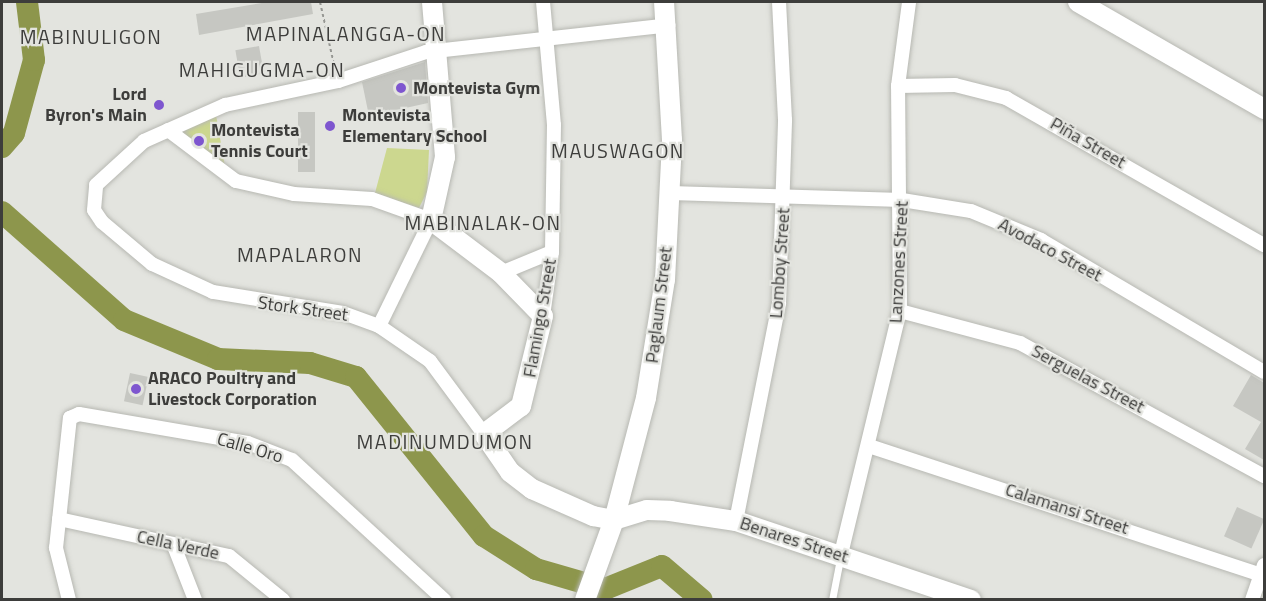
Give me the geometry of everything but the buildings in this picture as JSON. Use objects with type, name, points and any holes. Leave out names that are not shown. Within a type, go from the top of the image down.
[{"type":"street","points":[[379,326],[431,220],[445,157],[438,50],[432,2]]},
{"type":"street","name":"Flamingo Street","points":[[484,434],[521,406],[543,316],[552,252],[554,125],[549,36],[543,2]]},
{"type":"street","name":"Paglaum Street","points":[[585,600],[614,520],[654,354],[670,193],[669,25],[664,2]]},
{"type":"street","name":"Lomboy Street","points":[[736,521],[779,303],[785,195],[779,2]]},
{"type":"street","name":"Lanzones Street","points":[[841,554],[900,311],[902,200],[898,86],[909,2]]},
{"type":"street","points":[[1078,2],[1264,109]]},
{"type":"street","name":"Stork Street","points":[[614,520],[569,508],[520,482],[430,361],[379,326],[343,313],[213,292],[152,264],[116,237],[94,210],[96,185],[117,160],[168,130],[225,105],[338,81],[438,50],[549,36],[669,25]]},
{"type":"street","name":"Piña Street","points":[[898,86],[955,85],[1006,98],[1264,245]]},
{"type":"street","points":[[168,130],[236,181],[294,194],[372,199],[431,220],[501,273],[543,316]]},
{"type":"street","name":"Avodaco Street","points":[[670,193],[902,200],[971,211],[1041,240],[1264,372]]},
{"type":"street","points":[[501,273],[552,252]]},
{"type":"street","name":"Serguelas Street","points":[[900,311],[1020,343],[1264,476]]},
{"type":"street","name":"Calle Oro","points":[[59,519],[70,418],[75,415],[248,443],[292,460],[444,600]]},
{"type":"street","name":"Calamansi Street","points":[[869,446],[1263,572]]},
{"type":"street","name":"Benares Street","points":[[614,520],[647,510],[736,521],[841,554],[971,600]]},
{"type":"street","points":[[59,519],[57,563],[69,600]]},
{"type":"street","name":"Cella Verde","points":[[59,519],[174,546],[229,556],[283,600]]},
{"type":"street","points":[[174,546],[195,600]]},
{"type":"street","points":[[1252,600],[1263,572]]},
{"type":"lane","points":[[832,600],[841,554]]},
{"type":"path","points":[[320,2],[338,81]]},
{"type":"green space","name":"Montevista Tennis Court","points":[[216,115],[227,178],[169,129]]},
{"type":"green space","points":[[387,148],[429,150],[427,192],[419,208],[375,193]]},
{"type":"waterway","points":[[2,147],[14,133],[34,60],[27,2]]},
{"type":"waterway","points":[[2,212],[124,320],[218,359],[310,363],[356,377],[484,536],[536,569],[605,589],[662,566],[702,600]]},
{"type":"place","name":"Montevista Gym","points":[[401,88]]},
{"type":"place","name":"Lord Byron's Main","points":[[159,105]]},
{"type":"place","name":"Montevista Elementary School","points":[[330,126]]},
{"type":"place","name":"Montevista Tennis Court","points":[[199,141]]},
{"type":"place","name":"ARACO Poultry and Livestock Corporation","points":[[136,389]]},
{"type":"district","name":"MAPINALANGGA-ON","points":[[346,33]]},
{"type":"district","name":"MABINULIGON","points":[[91,36]]},
{"type":"district","name":"MAHIGUGMA-ON","points":[[262,69]]},
{"type":"district","name":"MAUSWAGON","points":[[618,150]]},
{"type":"district","name":"MABINALAK-ON","points":[[483,222]]},
{"type":"district","name":"MAPALARON","points":[[300,254]]},
{"type":"district","name":"MADINUMDUMON","points":[[445,441]]}]
